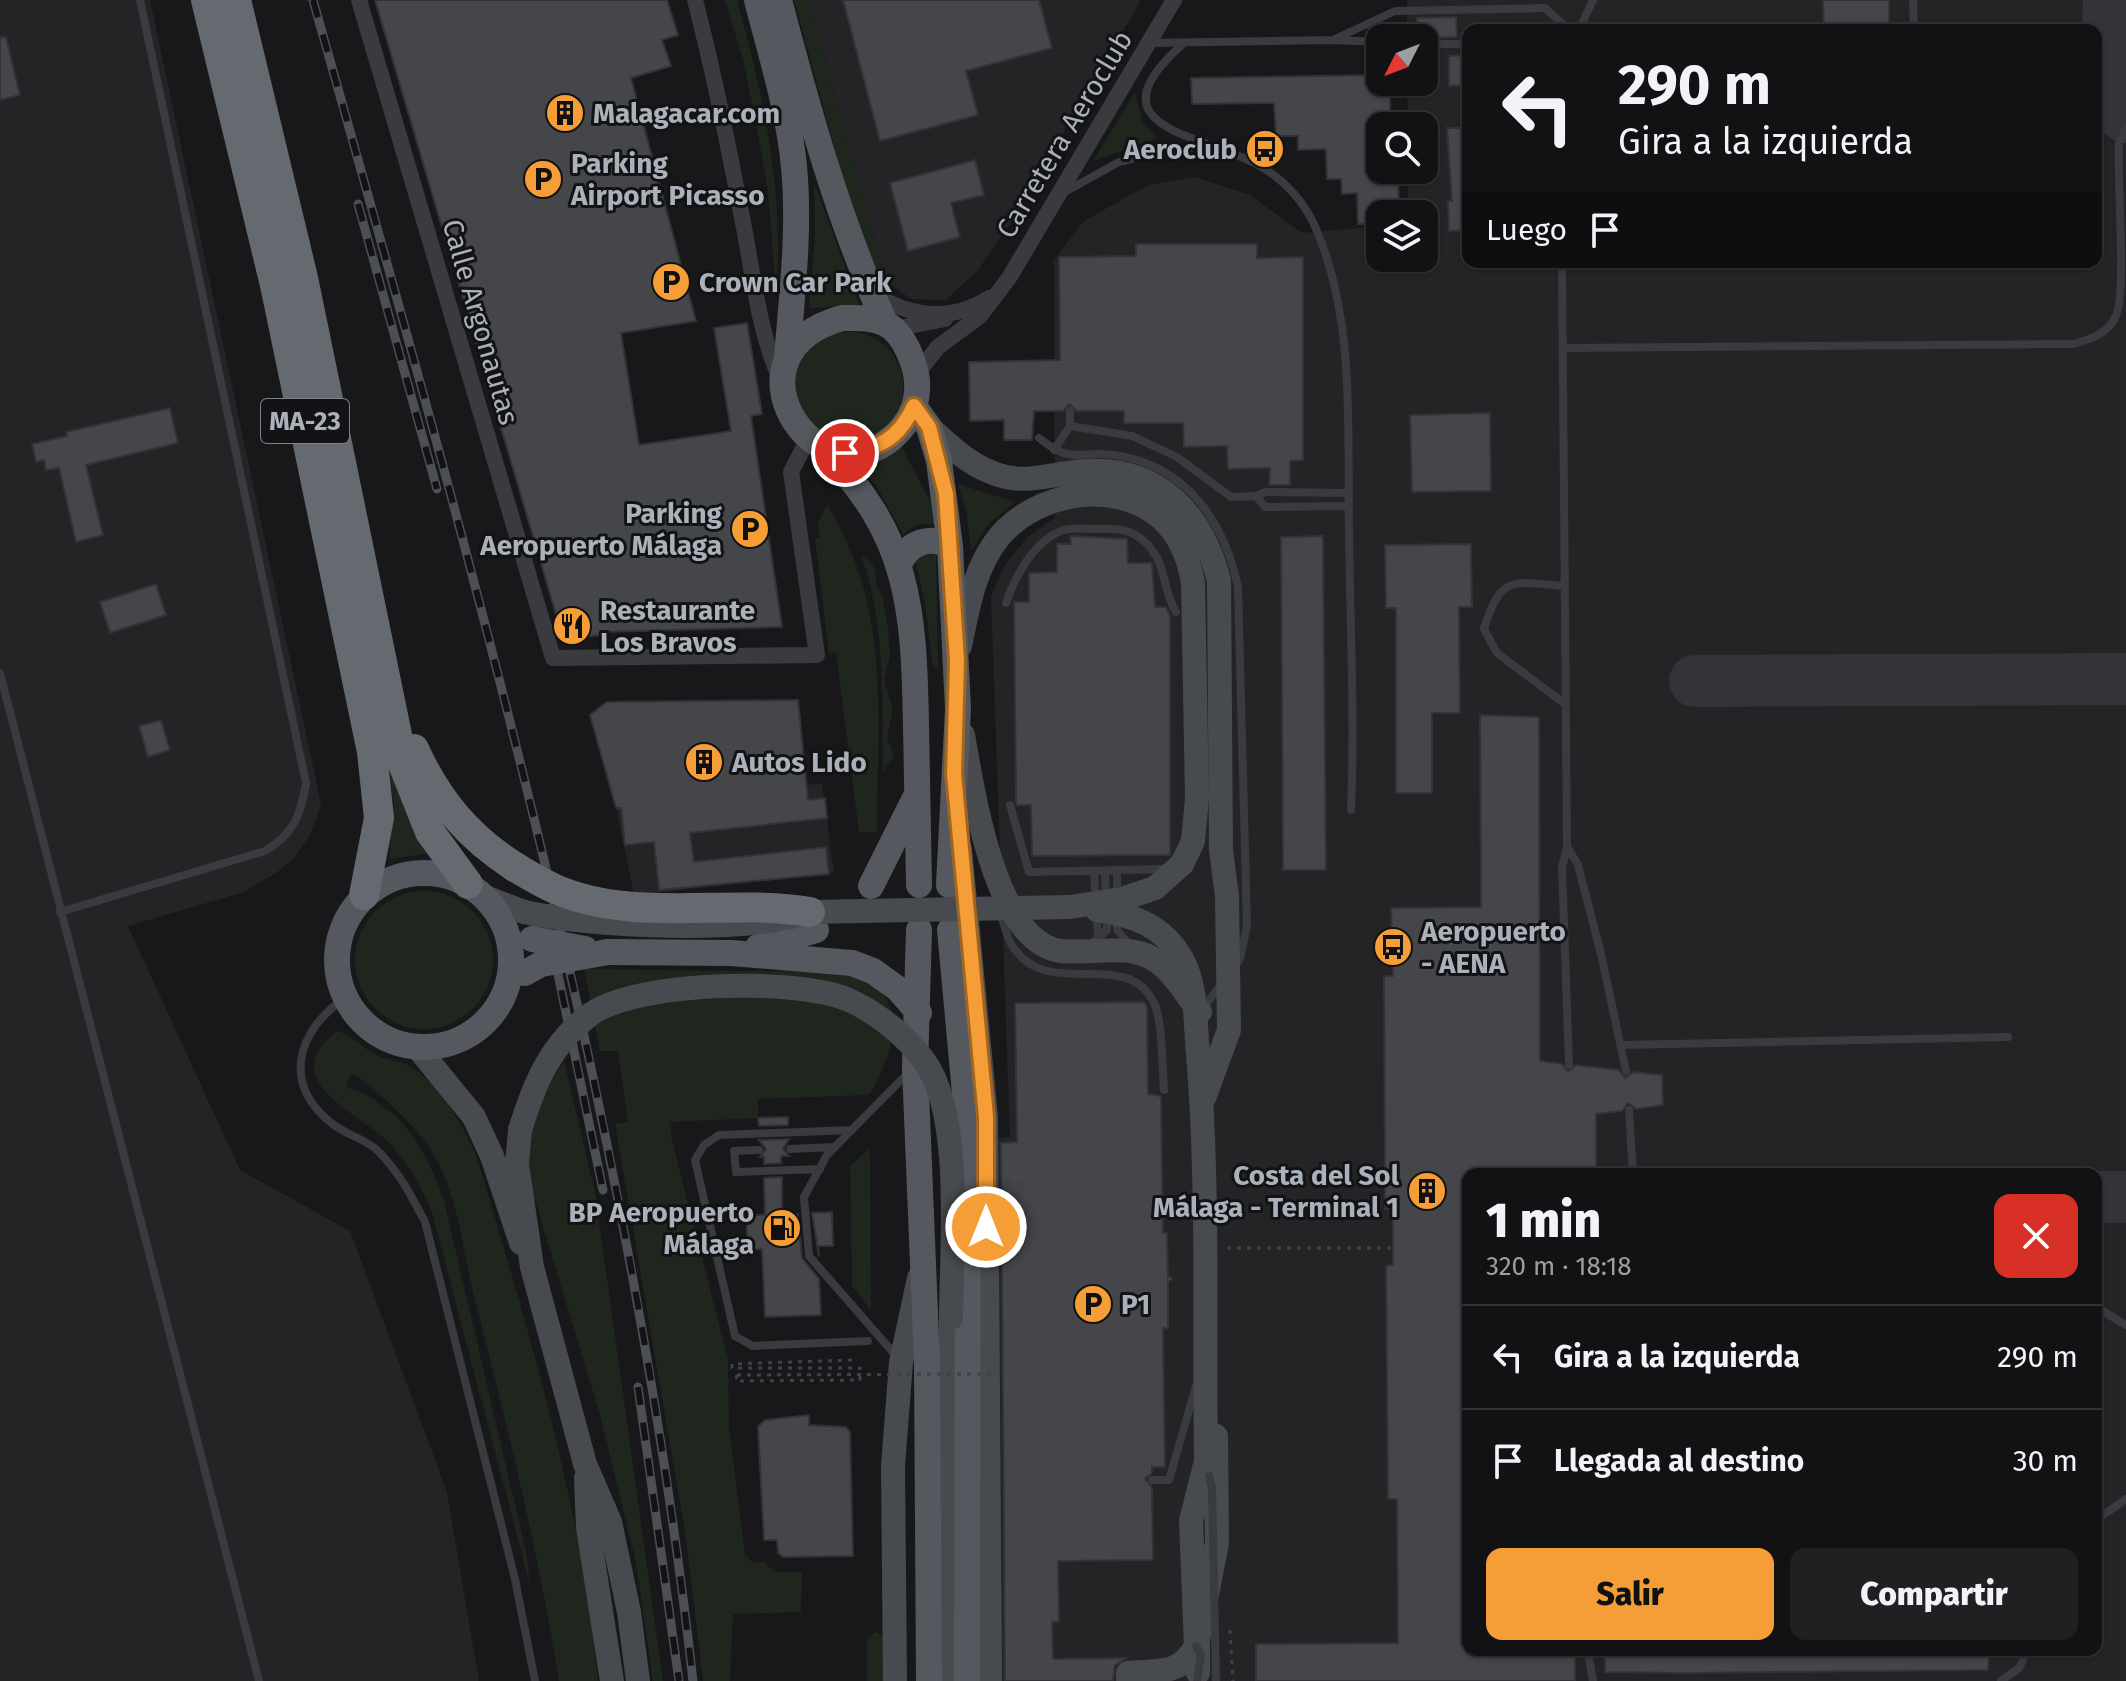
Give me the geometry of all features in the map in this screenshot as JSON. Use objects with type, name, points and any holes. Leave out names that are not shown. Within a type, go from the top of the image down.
[{"type":"highway","name":"MA-23","points":[[206,0],[278,300],[370,742],[379,818],[364,895]]},
{"type":"highway","name":"MA-23","points":[[236,0],[303,278],[381,652],[382,676],[415,800],[430,832],[476,891]]},
{"type":"highway","points":[[381,652],[428,780],[473,836],[515,867],[554,889],[626,905],[779,906],[813,921]]},
{"type":"main road","points":[[757,0],[778,81],[794,167],[795,265],[782,383],[787,412],[864,495],[899,564],[912,614],[917,663],[919,885]]},
{"type":"main road","points":[[779,0],[828,176],[872,293],[907,350],[916,375],[922,417],[946,494],[958,709],[949,885]]},
{"type":"main road","points":[[787,357],[805,334],[820,324],[842,318],[890,326]]},
{"type":"main road","points":[[814,443],[845,453],[870,450],[922,417]]},
{"type":"main road","points":[[899,564],[904,553],[918,543],[940,541],[950,546]]},
{"type":"main road","points":[[871,886],[917,793]]},
{"type":"main road","points":[[608,952],[541,964],[517,978],[484,1023],[464,1037],[441,1046],[417,1047],[388,1039],[363,1023],[345,998],[337,972],[337,944],[347,917],[364,895],[387,880],[414,873],[442,874],[476,891],[519,936],[608,952],[731,953],[852,963],[873,971],[898,989],[919,1013]]},
{"type":"main road","points":[[731,953],[813,921]]},
{"type":"main road","points":[[919,930],[919,1013],[915,1067],[927,1362],[929,1681]]},
{"type":"main road","points":[[950,930],[968,1126],[967,1681]]},
{"type":"main road","points":[[517,978],[511,957],[519,936]]},
{"type":"street","name":"Calle Argonautas","points":[[359,0],[553,658],[817,655],[791,472],[814,443]]},
{"type":"street","points":[[695,0],[717,83],[757,298],[772,361],[782,383]]},
{"type":"street","name":"Carretera Aeroclub","points":[[916,375],[938,347],[973,322],[997,293],[1174,0]]},
{"type":"street","name":"Carretera Aeroclub","points":[[872,293],[913,314],[973,308]]},
{"type":"street","name":"Carretera Aeroclub","points":[[890,326],[938,322],[973,308],[997,293]]},
{"type":"street","points":[[757,298],[766,308],[820,324]]},
{"type":"street","points":[[922,417],[983,470],[1007,477],[1027,479],[1088,470],[1118,473],[1149,483],[1175,499],[1196,521],[1211,548],[1219,581],[1221,850],[1227,896],[1229,1030],[1224,1052],[1202,1104]]},
{"type":"street","points":[[476,891],[524,912],[573,920],[695,924],[813,921],[1070,907],[1122,899],[1155,888],[1182,864],[1193,841],[1197,798],[1193,583],[1188,557],[1175,534],[1161,518],[1139,504],[1098,494],[1074,495],[1047,503],[1023,515],[1000,535],[985,557],[970,593],[957,660]]},
{"type":"street","points":[[958,709],[986,856],[1026,934],[1060,951],[1091,944],[1139,953],[1166,968],[1200,1012],[1215,1350],[1217,1543],[1198,1640],[1198,1681]]},
{"type":"street","points":[[954,774],[986,1117],[990,1681]]},
{"type":"street","points":[[1070,907],[1137,918],[1157,928],[1173,944],[1191,982],[1202,1104],[1206,1461],[1191,1521],[1196,1646],[1186,1663],[1178,1667],[1128,1673],[1128,1681]]},
{"type":"street","points":[[638,1681],[629,1612],[610,1522],[585,1464],[532,1267],[517,1164],[520,1130],[532,1090],[554,1048],[593,1012],[616,1000],[658,991],[756,987],[817,991],[850,1001],[900,1034],[926,1064],[939,1093],[950,1132],[950,1681]]},
{"type":"street","points":[[417,1047],[450,1083],[474,1117],[492,1156],[511,1222],[532,1267]]},
{"type":"street","points":[[895,1681],[893,1466],[901,1362],[922,1263]]},
{"type":"street","points":[[585,1464],[588,1528],[612,1681]]},
{"type":"lane","points":[[60,912],[265,851],[293,829],[302,812],[306,783],[140,0]]},
{"type":"lane","points":[[1582,24],[1593,0]]},
{"type":"lane","points":[[1913,0],[1914,24]]},
{"type":"lane","points":[[1333,40],[1395,11],[1545,8],[1562,24]]},
{"type":"lane","points":[[1149,43],[1366,41]]},
{"type":"lane","points":[[1184,43],[1150,76],[1145,93],[1153,117],[1172,133],[1236,155],[1284,182],[1313,221],[1334,272],[1345,349],[1354,742],[1351,810]]},
{"type":"lane","points":[[1438,44],[1462,44]]},
{"type":"lane","points":[[1563,348],[2073,344],[2092,339],[2106,330],[2120,303],[2119,144],[2126,128]]},
{"type":"lane","points":[[1059,194],[1119,162],[1176,148],[1236,155]]},
{"type":"lane","points":[[1562,268],[1567,848],[1562,867],[1569,1065]]},
{"type":"lane","points":[[1054,450],[1070,426],[1070,411]]},
{"type":"lane","points":[[1070,426],[1132,436],[1177,457],[1231,497],[1256,496],[1265,492],[1348,493]]},
{"type":"lane","points":[[1039,438],[1067,458],[1115,455],[1143,463],[1186,486],[1219,526],[1231,553],[1238,587],[1247,926],[1240,959],[1200,1012]]},
{"type":"lane","points":[[1256,496],[1265,507],[1348,506]]},
{"type":"lane","points":[[1006,603],[1024,565],[1048,539],[1062,530],[1120,528],[1133,531],[1152,549],[1164,568],[1167,598],[1176,612]]},
{"type":"lane","points":[[1564,586],[1518,581],[1493,597],[1484,629],[1497,653],[1565,704]]},
{"type":"lane","points":[[0,673],[259,1681]]},
{"type":"lane","points":[[1010,805],[1029,872],[1166,870],[1180,855]]},
{"type":"lane","points":[[1567,848],[1578,865],[1626,1071]]},
{"type":"lane","points":[[986,856],[991,884],[1011,942],[1031,965],[1058,975],[1121,975],[1142,984],[1156,1006],[1164,1090]]},
{"type":"lane","points":[[1091,944],[1094,871]]},
{"type":"lane","points":[[1091,944],[1107,930],[1105,871]]},
{"type":"lane","points":[[1117,871],[1117,930],[1139,953]]},
{"type":"lane","points":[[345,998],[312,1026],[302,1052],[301,1081],[314,1107],[334,1126],[374,1147],[402,1176],[425,1222],[515,1579],[535,1681]]},
{"type":"lane","points":[[1622,1045],[2008,1037]]},
{"type":"lane","points":[[901,1362],[809,1256],[804,1197],[835,1147],[915,1067]]},
{"type":"lane","points":[[1629,1110],[1633,1168]]},
{"type":"lane","points":[[852,1130],[719,1135],[704,1145],[695,1160],[735,1336],[753,1346],[868,1341]]},
{"type":"lane","points":[[790,1149],[835,1147]]},
{"type":"lane","points":[[759,1150],[734,1151],[736,1172],[820,1169]]},
{"type":"lane","points":[[2102,1311],[2126,1325]]},
{"type":"lane","points":[[1152,1480],[1169,1480],[1205,1358]]},
{"type":"lane","points":[[1206,1461],[1212,1488],[1216,1681]]},
{"type":"lane","points":[[2102,1516],[2126,1499]]},
{"type":"lane","points":[[1196,1646],[1201,1655],[1198,1681]]},
{"type":"lane","points":[[1589,1656],[1593,1681]]},
{"type":"lane","points":[[2001,1681],[2019,1668],[2025,1656]]},
{"type":"path","points":[[1226,1248],[1452,1248]]},
{"type":"path","points":[[852,1360],[732,1364],[732,1368],[860,1368],[860,1380],[736,1381],[737,1375],[993,1374]]},
{"type":"path","points":[[1230,1619],[1233,1681]]},
{"type":"shaded area","points":[[0,0],[150,0],[321,804],[311,834],[294,858],[276,873],[241,893],[128,926],[240,1170],[350,1231],[447,1492],[479,1681],[0,1681]]},
{"type":"shaded area","points":[[725,0],[737,0],[770,144],[777,217],[776,291],[768,190],[743,60]]},
{"type":"shaded area","points":[[794,0],[809,0],[886,281],[873,267],[854,218]]},
{"type":"shaded area","points":[[809,0],[1141,0],[1008,227],[977,271],[946,300],[911,299],[886,281]]},
{"type":"shaded area","points":[[1407,0],[2126,0],[2126,1681],[978,1681],[978,1140],[1010,1137],[991,597],[1003,568],[1028,536],[1055,518],[1054,260],[1084,221],[1148,185],[1195,177],[1250,195],[1302,233],[1366,227],[1366,272],[1438,272],[1438,200],[1408,200],[1408,184],[1438,184],[1438,112],[1408,112],[1407,96],[1438,96],[1438,24],[1407,24]]},
{"type":"shaded area","points":[[1135,92],[1142,121],[1157,138],[1093,161]]},
{"type":"shaded area","points":[[814,182],[859,305],[809,308],[815,235]]},
{"type":"shaded area","points":[[849,332],[879,341],[887,348],[894,356],[903,386],[894,416],[887,424],[879,431],[849,440],[819,431],[811,424],[804,416],[795,386],[804,356],[811,348],[819,341]]},
{"type":"shaded area","points":[[902,447],[931,503],[934,524],[917,525],[903,534],[877,487],[860,467]]},
{"type":"shaded area","points":[[958,484],[1015,502],[989,524],[971,551],[967,515]]},
{"type":"shaded area","points":[[827,505],[848,544],[871,623],[878,704],[877,832],[859,832],[836,652],[829,654],[815,538],[820,537],[817,524]]},
{"type":"shaded area","points":[[925,549],[936,554],[938,668],[933,667],[925,603],[914,555]]},
{"type":"shaded area","points":[[861,555],[876,571],[876,586],[882,595],[888,628],[890,657],[884,680],[893,710],[887,737],[894,756],[883,772],[879,635]]},
{"type":"shaded area","points":[[798,700],[807,785],[822,783],[834,873],[634,895],[616,808],[591,715],[607,702]]},
{"type":"shaded area","points":[[385,736],[431,853],[389,859],[394,806]]},
{"type":"shaded area","points":[[424,891],[451,896],[473,911],[488,933],[493,960],[488,987],[473,1009],[451,1024],[424,1029],[397,1024],[375,1009],[360,987],[355,960],[360,933],[375,911],[397,896]]},
{"type":"shaded area","points":[[584,969],[837,972],[873,984],[884,995],[893,1022],[883,1069],[869,1095],[758,1099],[758,1118],[670,1122],[672,1141],[728,1359],[729,1426],[745,1555],[754,1563],[764,1562],[775,1572],[802,1572],[801,1612],[733,1614],[730,1681],[703,1681],[686,1538],[615,1124],[628,1122],[618,1051],[600,1051]]},
{"type":"shaded area","points":[[337,1031],[374,1054],[405,1064],[421,1074],[449,1105],[476,1155],[533,1350],[566,1481],[590,1614],[598,1681],[559,1681],[521,1488],[456,1211],[445,1178],[430,1149],[412,1125],[356,1075],[351,1075],[346,1083],[349,1088],[383,1106],[409,1132],[429,1164],[444,1201],[527,1556],[530,1585],[431,1209],[412,1173],[387,1141],[327,1094],[317,1080],[314,1065],[320,1049]]},
{"type":"shaded area","points":[[564,1061],[595,1192],[663,1681],[653,1681],[636,1563],[600,1415],[532,1190],[530,1153],[534,1122]]},
{"type":"shaded area","points":[[870,1148],[871,1310],[852,1285],[850,1166]]},
{"type":"shaded area","points":[[875,1632],[884,1636],[884,1681],[867,1681],[867,1640]]},
{"type":"building","points":[[375,0],[667,0],[678,35],[662,40],[671,66],[631,78],[696,321],[621,333],[639,445],[731,431],[714,328],[747,323],[762,414],[751,416],[782,627],[602,632],[603,635],[563,638]]},
{"type":"building","points":[[843,0],[1039,0],[1052,48],[966,71],[978,115],[880,141]]},
{"type":"building","points":[[1823,0],[1889,0],[1889,24],[1824,24]]},
{"type":"building","points":[[1456,17],[1457,37],[1438,37],[1438,24],[1417,24],[1417,18]]},
{"type":"building","points":[[0,37],[6,37],[20,95],[0,100]]},
{"type":"building","points":[[1462,55],[1462,85],[1449,86],[1449,56]]},
{"type":"building","points":[[1366,75],[1366,96],[1390,96],[1390,112],[1366,112],[1366,184],[1398,184],[1399,200],[1366,200],[1366,224],[1358,224],[1357,193],[1342,194],[1341,179],[1327,179],[1326,149],[1298,150],[1298,136],[1276,136],[1274,103],[1192,104],[1191,78]]},
{"type":"building","points":[[1447,128],[1462,128],[1462,230],[1449,231],[1448,201],[1452,201]]},
{"type":"building","points":[[975,160],[984,195],[951,203],[960,237],[908,251],[890,183]]},
{"type":"building","points":[[1136,244],[1257,244],[1257,258],[1303,257],[1303,460],[1290,461],[1290,485],[1269,485],[1270,468],[1228,469],[1227,446],[1184,447],[1183,423],[1124,423],[1124,411],[1077,411],[1069,404],[1063,411],[1034,411],[1032,440],[1004,440],[1004,420],[970,421],[969,362],[1060,360],[1059,257],[1136,256]]},
{"type":"building","points":[[170,408],[178,443],[86,465],[103,535],[76,542],[59,468],[46,470],[44,460],[36,462],[32,444],[67,436],[66,432]]},
{"type":"building","points":[[1490,413],[1491,491],[1412,492],[1410,415]]},
{"type":"building","points":[[1070,536],[1127,539],[1128,563],[1152,563],[1155,607],[1166,607],[1170,616],[1170,855],[1032,856],[1031,805],[1017,805],[1016,801],[1014,602],[1029,602],[1029,573],[1057,572],[1057,544],[1071,544]]},
{"type":"building","points":[[1323,536],[1326,870],[1283,870],[1281,537]]},
{"type":"building","points":[[1471,544],[1472,607],[1459,607],[1460,713],[1432,713],[1432,793],[1396,793],[1396,608],[1386,608],[1385,545]]},
{"type":"building","points":[[156,584],[166,615],[110,633],[100,602]]},
{"type":"building","name":"Autos Lido","points":[[798,700],[808,800],[825,798],[827,818],[690,833],[694,862],[826,847],[829,874],[659,890],[654,842],[625,845],[621,808],[616,808],[590,715],[607,702]]},
{"type":"building","name":"Costa del Sol Málaga - Terminal 1","points":[[1480,715],[1539,717],[1540,1061],[1562,1064],[1568,1072],[1576,1065],[1619,1070],[1625,1078],[1633,1072],[1662,1075],[1663,1105],[1636,1109],[1628,1103],[1622,1111],[1596,1114],[1596,1168],[1462,1168],[1462,1656],[1575,1656],[1575,1681],[1256,1681],[1256,1644],[1398,1643],[1397,1499],[1388,1499],[1386,1266],[1393,1265],[1393,1209],[1385,1209],[1384,976],[1393,976],[1391,908],[1481,907]]},
{"type":"building","points":[[161,720],[170,750],[148,757],[139,726]]},
{"type":"building","name":"P1","points":[[1144,1002],[1147,1006],[1148,1094],[1161,1096],[1163,1233],[1167,1233],[1168,1279],[1168,1329],[1163,1328],[1165,1467],[1152,1467],[1152,1473],[1145,1479],[1152,1487],[1153,1560],[1058,1561],[1059,1622],[1052,1622],[1053,1659],[1127,1658],[1115,1665],[1113,1681],[1005,1681],[1001,1143],[1017,1142],[1015,1003]]},
{"type":"building","points":[[788,1117],[788,1125],[759,1126],[758,1118]]},
{"type":"building","points":[[789,1139],[783,1149],[789,1156],[781,1156],[781,1163],[764,1164],[764,1157],[760,1157],[766,1149],[759,1140]]},
{"type":"building","points":[[782,1177],[782,1214],[798,1214],[802,1258],[819,1279],[821,1315],[765,1317],[762,1249],[748,1250],[746,1215],[765,1215],[764,1178]]},
{"type":"building","points":[[832,1212],[833,1246],[818,1246],[819,1256],[812,1213]]},
{"type":"building","points":[[809,1415],[809,1425],[846,1427],[850,1432],[853,1556],[783,1557],[778,1553],[777,1540],[764,1540],[758,1427],[765,1420]]},
{"type":"building","points":[[1605,1656],[1989,1656],[1988,1670],[1605,1672]]},
{"type":"taxiway","points":[[2109,0],[2108,79],[2117,107],[2126,117]]},
{"type":"taxiway","points":[[1695,681],[2126,679]]},
{"type":"taxiway","points":[[2102,1197],[2126,1197]]},
{"type":"railway","points":[[313,0],[485,624],[538,833],[586,1043],[629,1254],[665,1467],[693,1681]]},
{"type":"railway","points":[[358,204],[437,489]]},
{"type":"railway","points":[[554,955],[603,1190]]},
{"type":"railway","points":[[638,1387],[679,1681]]},
{"type":"place","name":"Malagacar.com","points":[[565,113]]},
{"type":"place","name":"Aeroclub","points":[[1265,149]]},
{"type":"place","name":"Parking Airport Picasso","points":[[543,179]]},
{"type":"place","name":"Crown Car Park","points":[[671,282]]},
{"type":"place","name":"Parking Aeropuerto Málaga","points":[[750,529]]},
{"type":"place","name":"Restaurante Los Bravos","points":[[572,626]]},
{"type":"place","name":"Autos Lido","points":[[704,762]]},
{"type":"place","name":"Aeropuerto - AENA","points":[[1393,947]]},
{"type":"place","name":"Costa del Sol Málaga - Terminal 1","points":[[1427,1191]]},
{"type":"place","name":"BP Aeropuerto Málaga","points":[[782,1228]]},
{"type":"place","name":"P1","points":[[1093,1304]]},
{"type":"route","points":[[845,453],[870,450],[888,441],[906,423],[914,406],[929,427],[946,494],[957,660],[954,774],[986,1117],[986,1227]]}]
